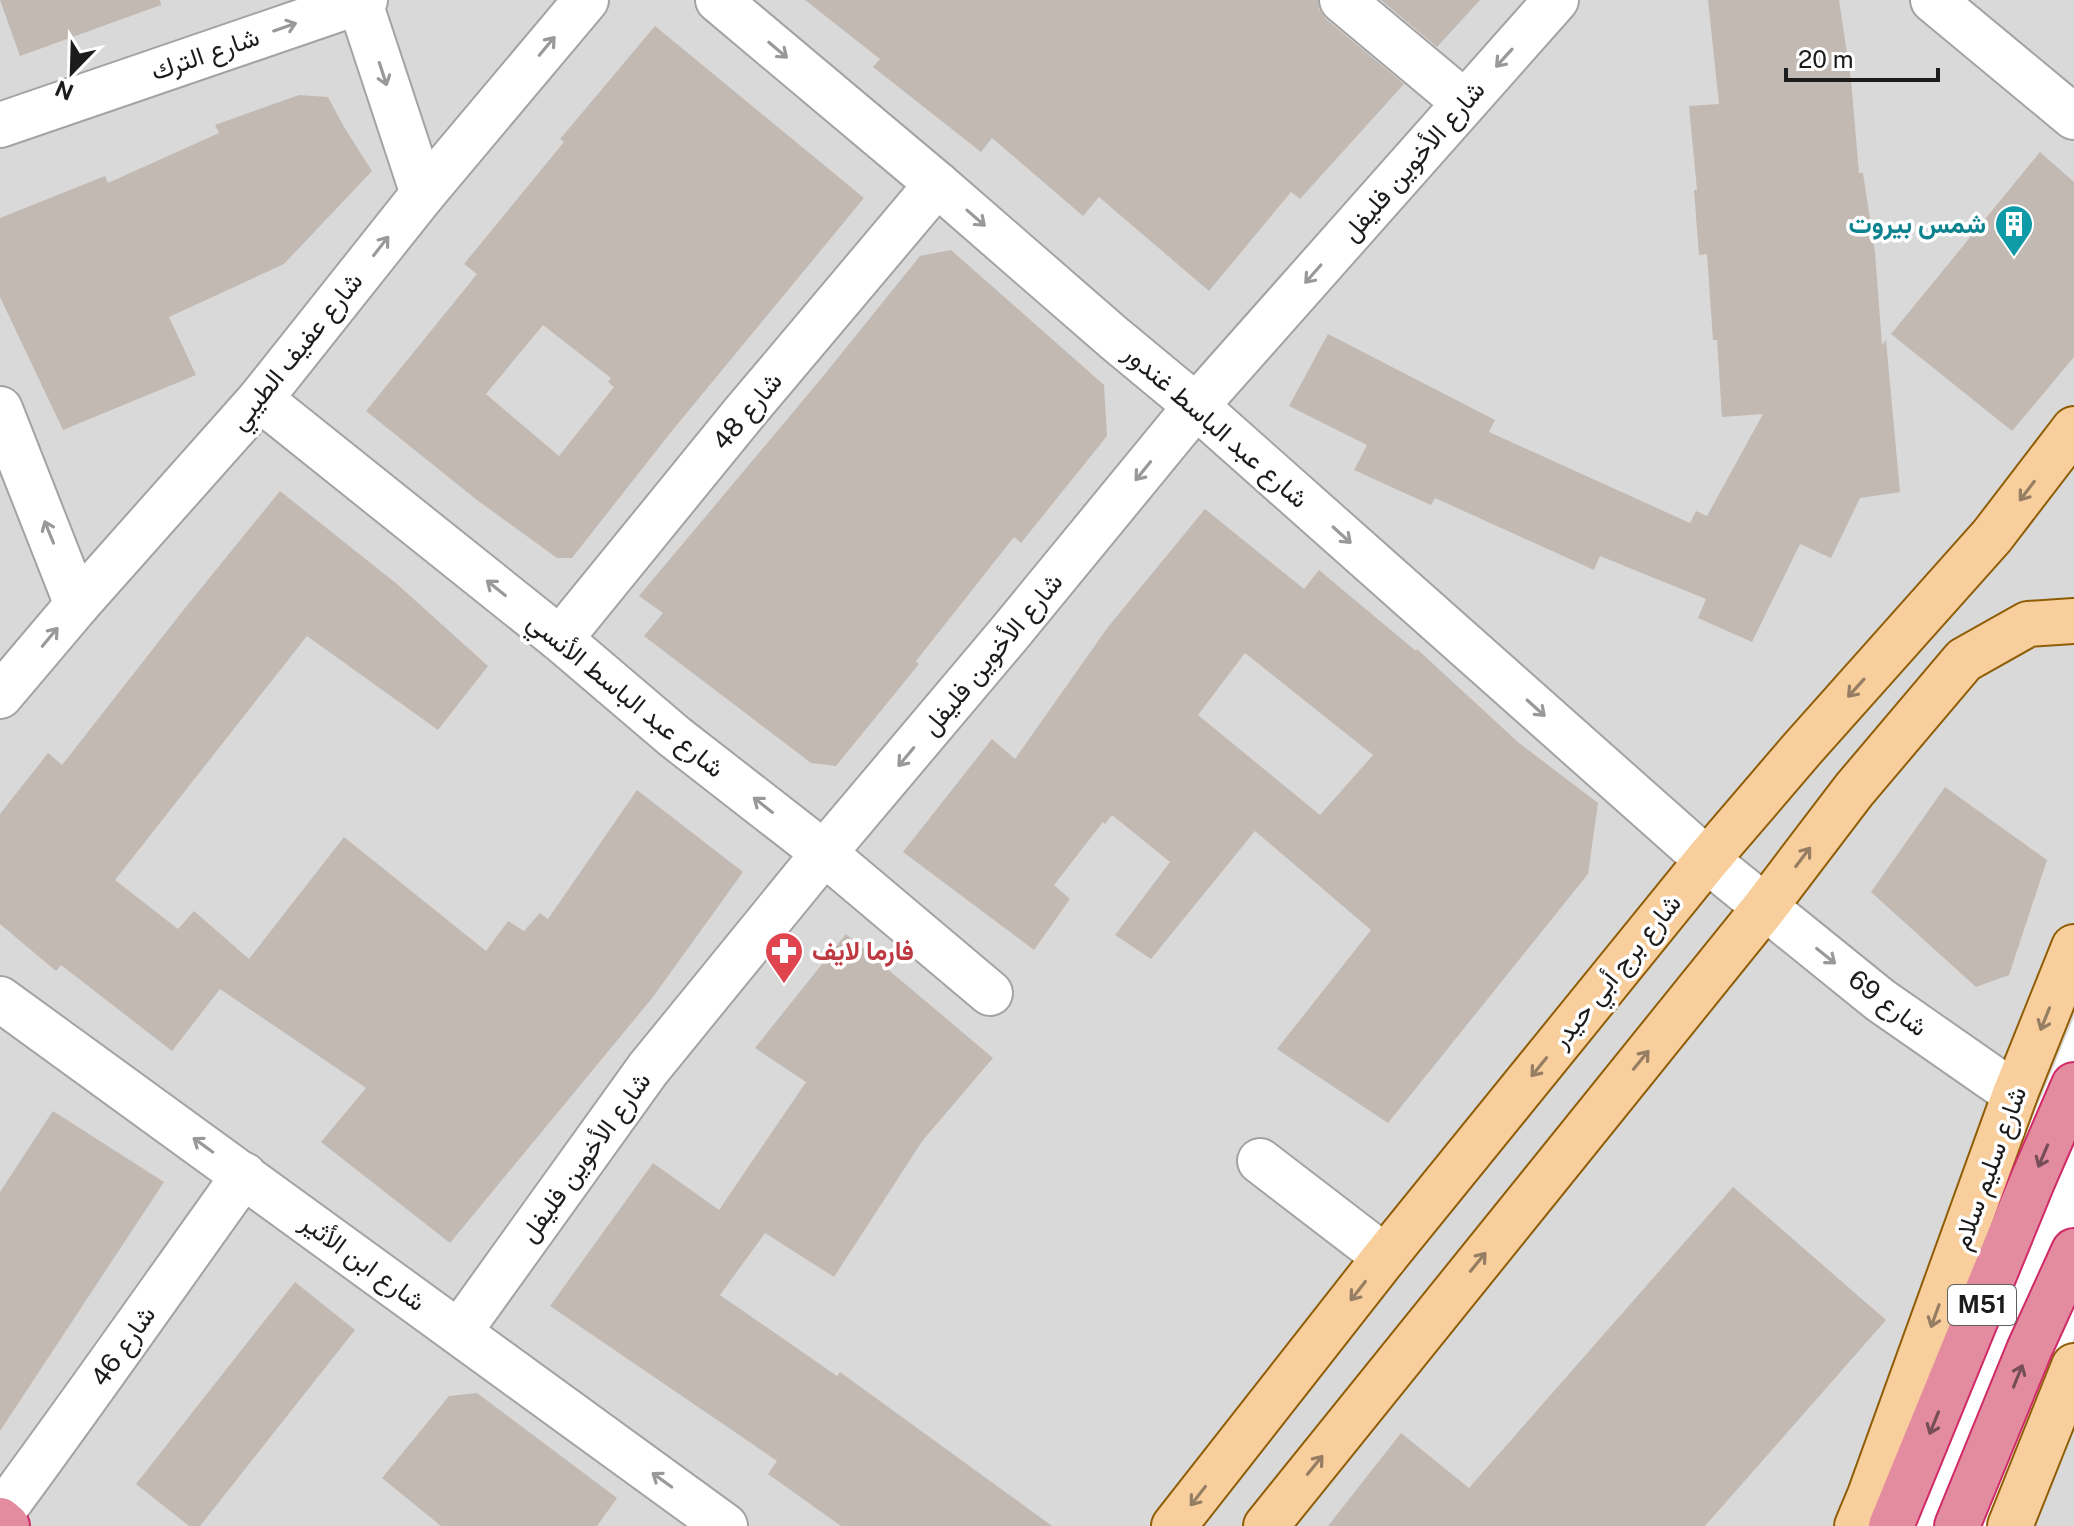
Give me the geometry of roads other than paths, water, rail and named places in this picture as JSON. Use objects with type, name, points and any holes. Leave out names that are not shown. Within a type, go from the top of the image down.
[{"type":"highway","name":"M51","points":[[1891,1526],[2074,1085]]},
{"type":"highway","name":"M51","points":[[1957,1526],[2029,1350],[2074,1251]]},
{"type":"highway","points":[[0,1518],[7,1526]]},
{"type":"main road","name":"شارع برج أبي حيدر","points":[[1174,1526],[1385,1257],[1707,860],[1992,536],[2074,429]]},
{"type":"main road","points":[[1266,1526],[1765,907],[1854,790],[1964,660],[2028,624],[2074,621]]},
{"type":"main road","name":"شارع سليم سلام","points":[[1857,1526],[2015,1094],[2074,947]]},
{"type":"main road","points":[[2010,1526],[2074,1366]]},
{"type":"street","points":[[361,0],[423,194]]},
{"type":"street","name":"شارع الترك","points":[[0,125],[361,0]]},
{"type":"street","name":"شارع عفيف الطيبي","points":[[0,696],[260,399],[423,194],[586,0]]},
{"type":"street","name":"شارع عبد الباسط غندور","points":[[718,0],[1196,406],[1707,860],[1765,907]]},
{"type":"street","points":[[1342,0],[1464,102]]},
{"type":"street","name":"شارع الأخوين فليفل","points":[[459,1332],[648,1069],[824,853],[1196,406],[1556,0]]},
{"type":"street","points":[[1933,0],[2074,117]]},
{"type":"street","name":"شارع 48","points":[[560,639],[744,413],[937,184]]},
{"type":"street","name":"شارع عبد الباسط الأنسي","points":[[260,399],[560,639],[675,737],[824,853],[990,993]]},
{"type":"street","points":[[0,409],[77,605]]},
{"type":"street","name":"شارع 69","points":[[1765,907],[1880,1000],[2015,1094]]},
{"type":"street","name":"شارع ابن الأثير","points":[[0,999],[725,1526]]},
{"type":"street","points":[[1260,1161],[1385,1257]]},
{"type":"street","name":"شارع 46","points":[[0,1518],[244,1175]]},
{"type":"place","name":"شمس بيروت","points":[[2014,258]]},
{"type":"place","name":"فارما لايف","points":[[784,985]]}]
